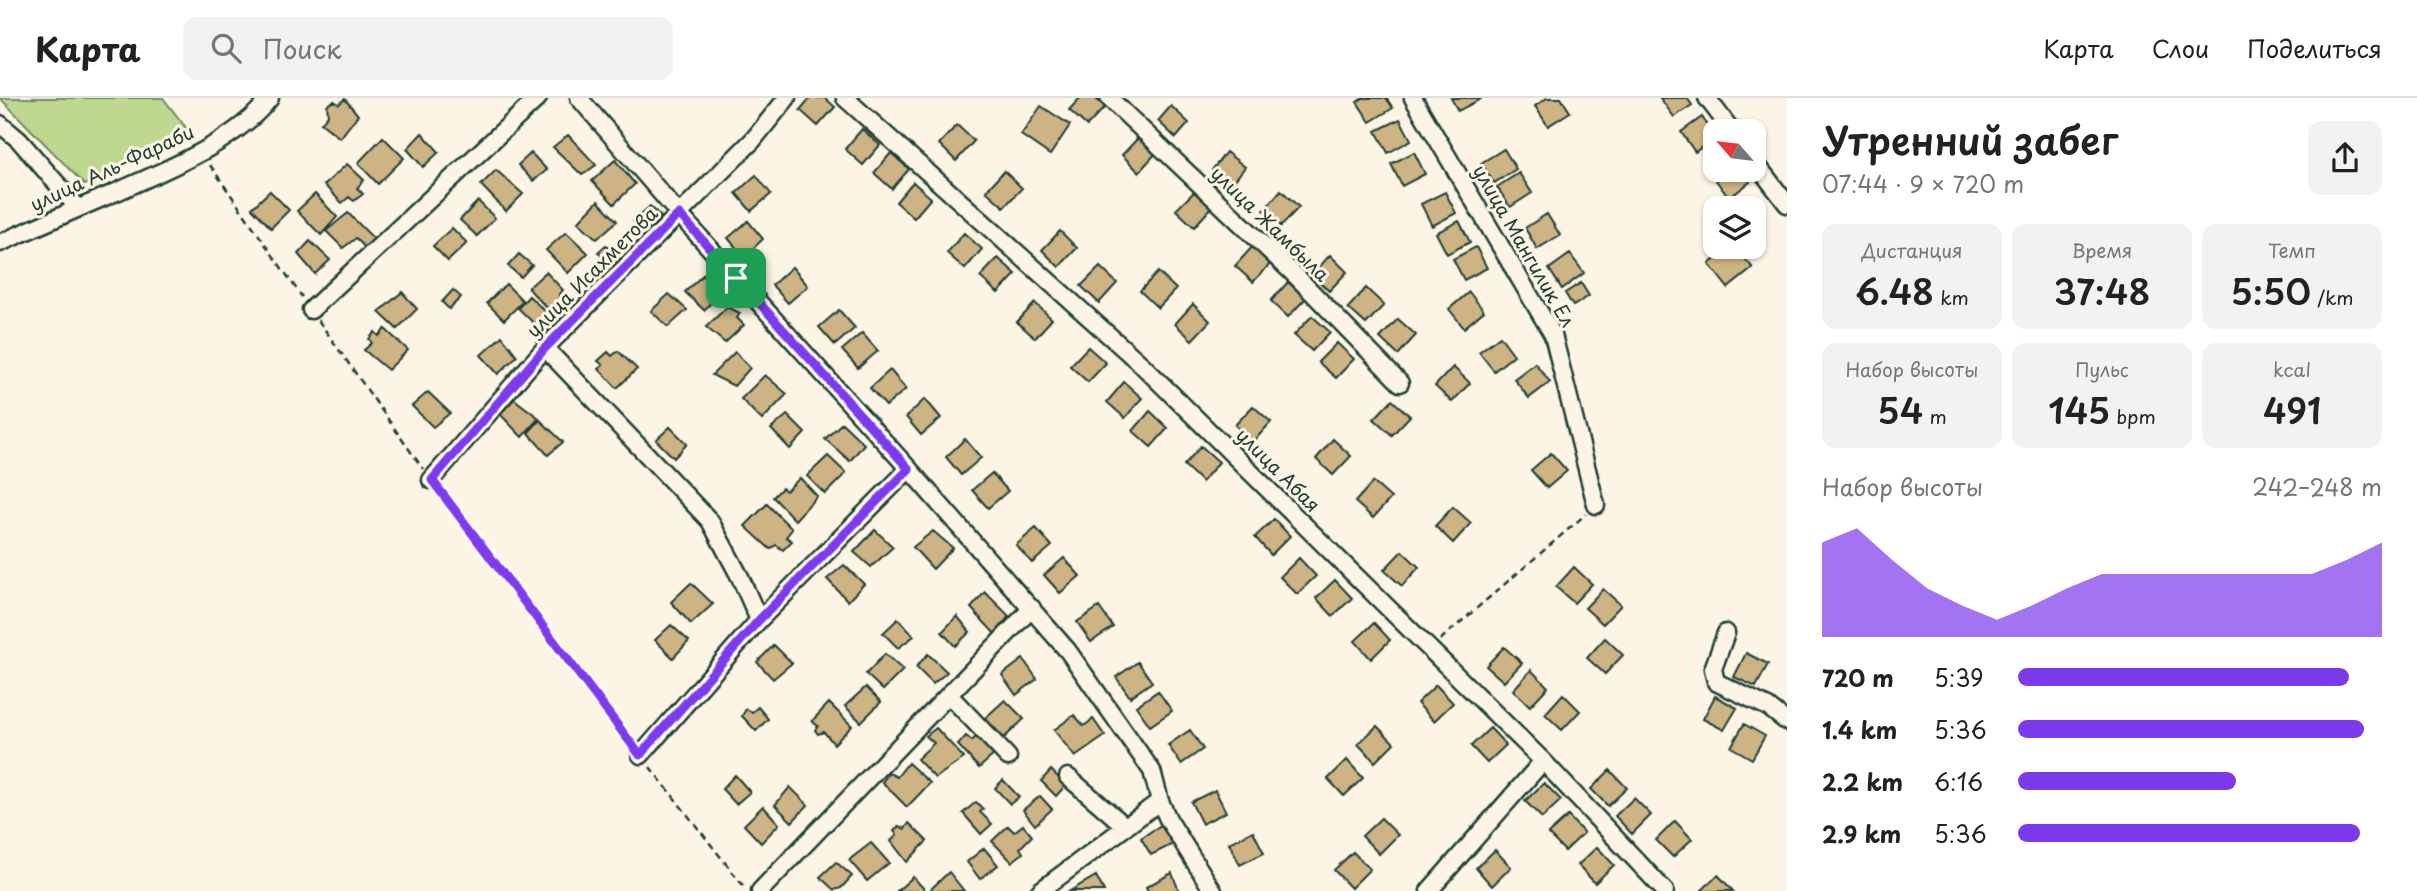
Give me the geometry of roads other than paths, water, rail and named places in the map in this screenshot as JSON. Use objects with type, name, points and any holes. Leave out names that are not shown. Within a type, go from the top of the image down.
[{"type":"street","name":"улица Аль-Фараби","points":[[0,243],[162,171],[200,151],[224,138],[261,110],[270,98]]},
{"type":"street","points":[[311,310],[538,98]]},
{"type":"street","points":[[579,98],[1068,651],[1152,771],[1168,819],[1213,891]]},
{"type":"street","name":"улица Исахметова","points":[[432,480],[545,348],[753,141],[787,98]]},
{"type":"street","name":"улица Абая","points":[[845,98],[1142,365],[1543,761],[1665,891]]},
{"type":"street","name":"улица Жамбыла","points":[[1109,98],[1296,276],[1400,383]]},
{"type":"street","name":"улица Мангилик Ел","points":[[1413,98],[1553,335],[1596,505]]},
{"type":"street","points":[[1707,98],[1723,119]]},
{"type":"street","points":[[0,124],[19,139],[78,208]]},
{"type":"street","points":[[1766,176],[1787,204]]},
{"type":"street","points":[[545,348],[710,521],[759,620]]},
{"type":"street","points":[[640,755],[759,620],[909,469]]},
{"type":"street","points":[[760,891],[1032,608]]},
{"type":"street","points":[[1726,633],[1713,668],[1716,682],[1768,707],[1787,722]]},
{"type":"street","points":[[949,695],[1009,757]]},
{"type":"street","points":[[1429,891],[1543,761]]},
{"type":"street","points":[[1068,777],[1125,826]]},
{"type":"street","points":[[1040,891],[1160,801]]}]
